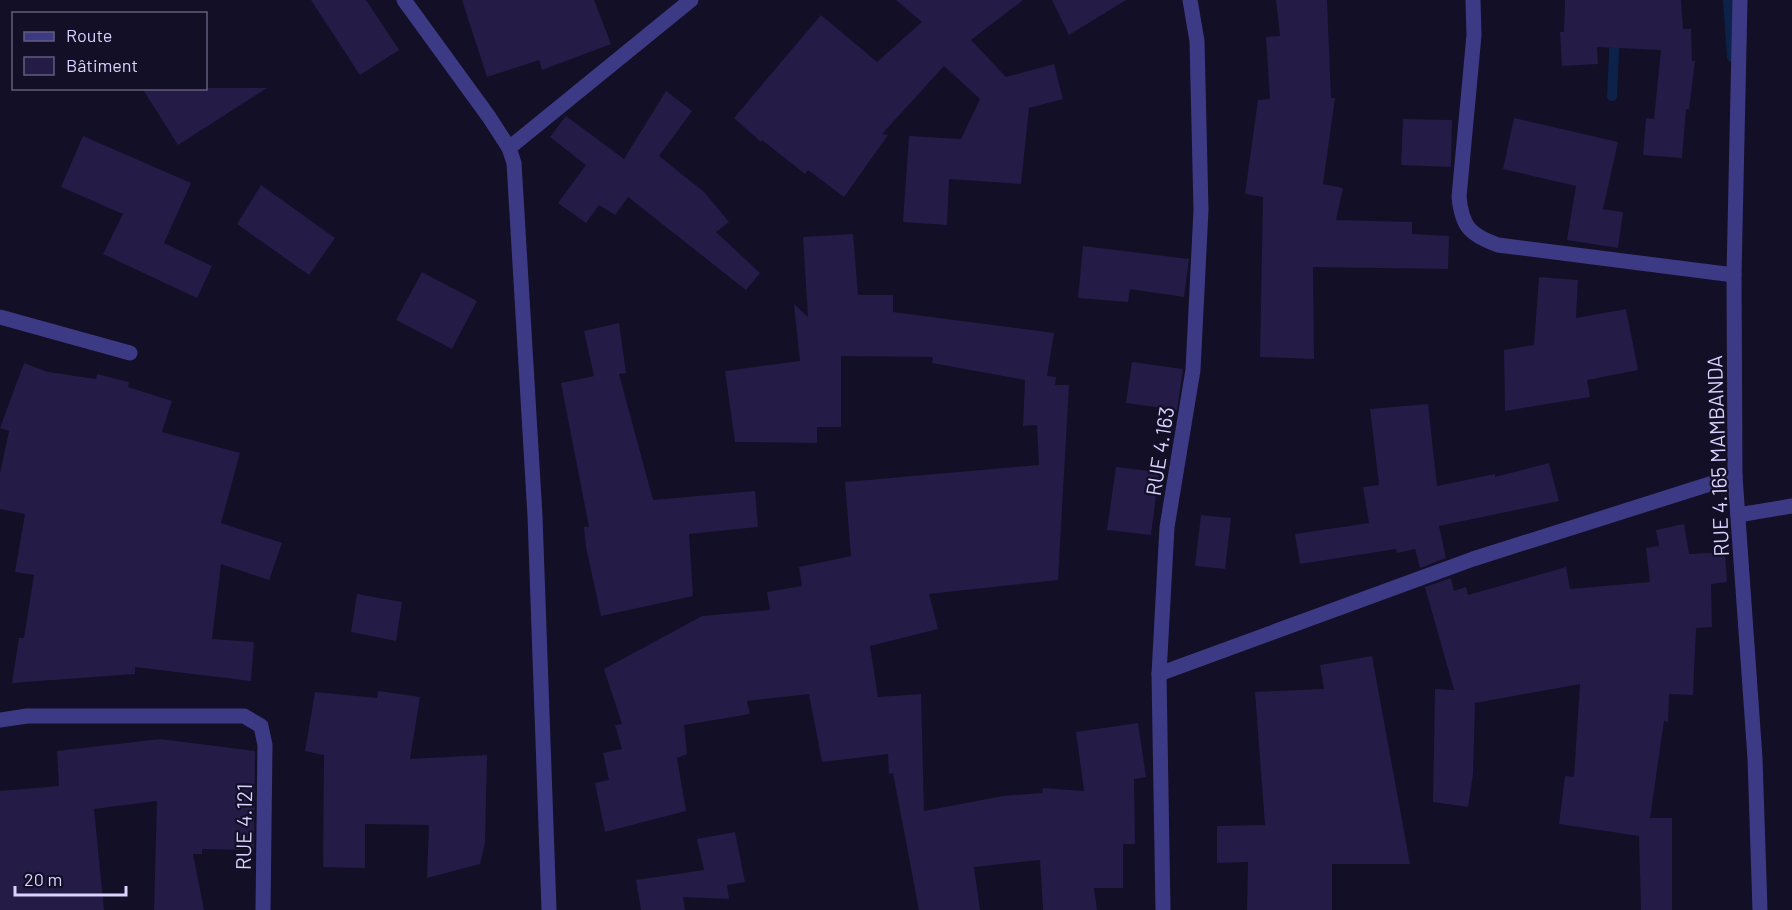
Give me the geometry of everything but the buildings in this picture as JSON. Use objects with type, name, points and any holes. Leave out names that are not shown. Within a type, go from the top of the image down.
[{"type":"street","points":[[404,0],[509,148],[514,163],[534,504],[549,910]]},
{"type":"street","points":[[509,148],[691,0]]},
{"type":"street","name":"RUE 4.163","points":[[1163,910],[1159,674],[1167,527],[1193,370],[1201,210],[1197,41],[1190,0]]},
{"type":"street","points":[[1473,0],[1474,35],[1459,197],[1461,218],[1477,238],[1498,245],[1734,275]]},
{"type":"street","name":"RUE 4.165 MAMBANDA","points":[[1740,0],[1734,275],[1735,476],[1755,758],[1760,910]]},
{"type":"street","points":[[0,316],[130,353]]},
{"type":"street","points":[[1159,674],[1473,559],[1735,476]]},
{"type":"street","points":[[1738,514],[1792,506]]},
{"type":"street","name":"RUE 4.121","points":[[0,720],[27,716],[244,716],[261,726],[265,745],[263,910]]},
{"type":"waterway","points":[[1728,0],[1732,57]]},
{"type":"waterway","points":[[1612,96],[1615,33]]}]
